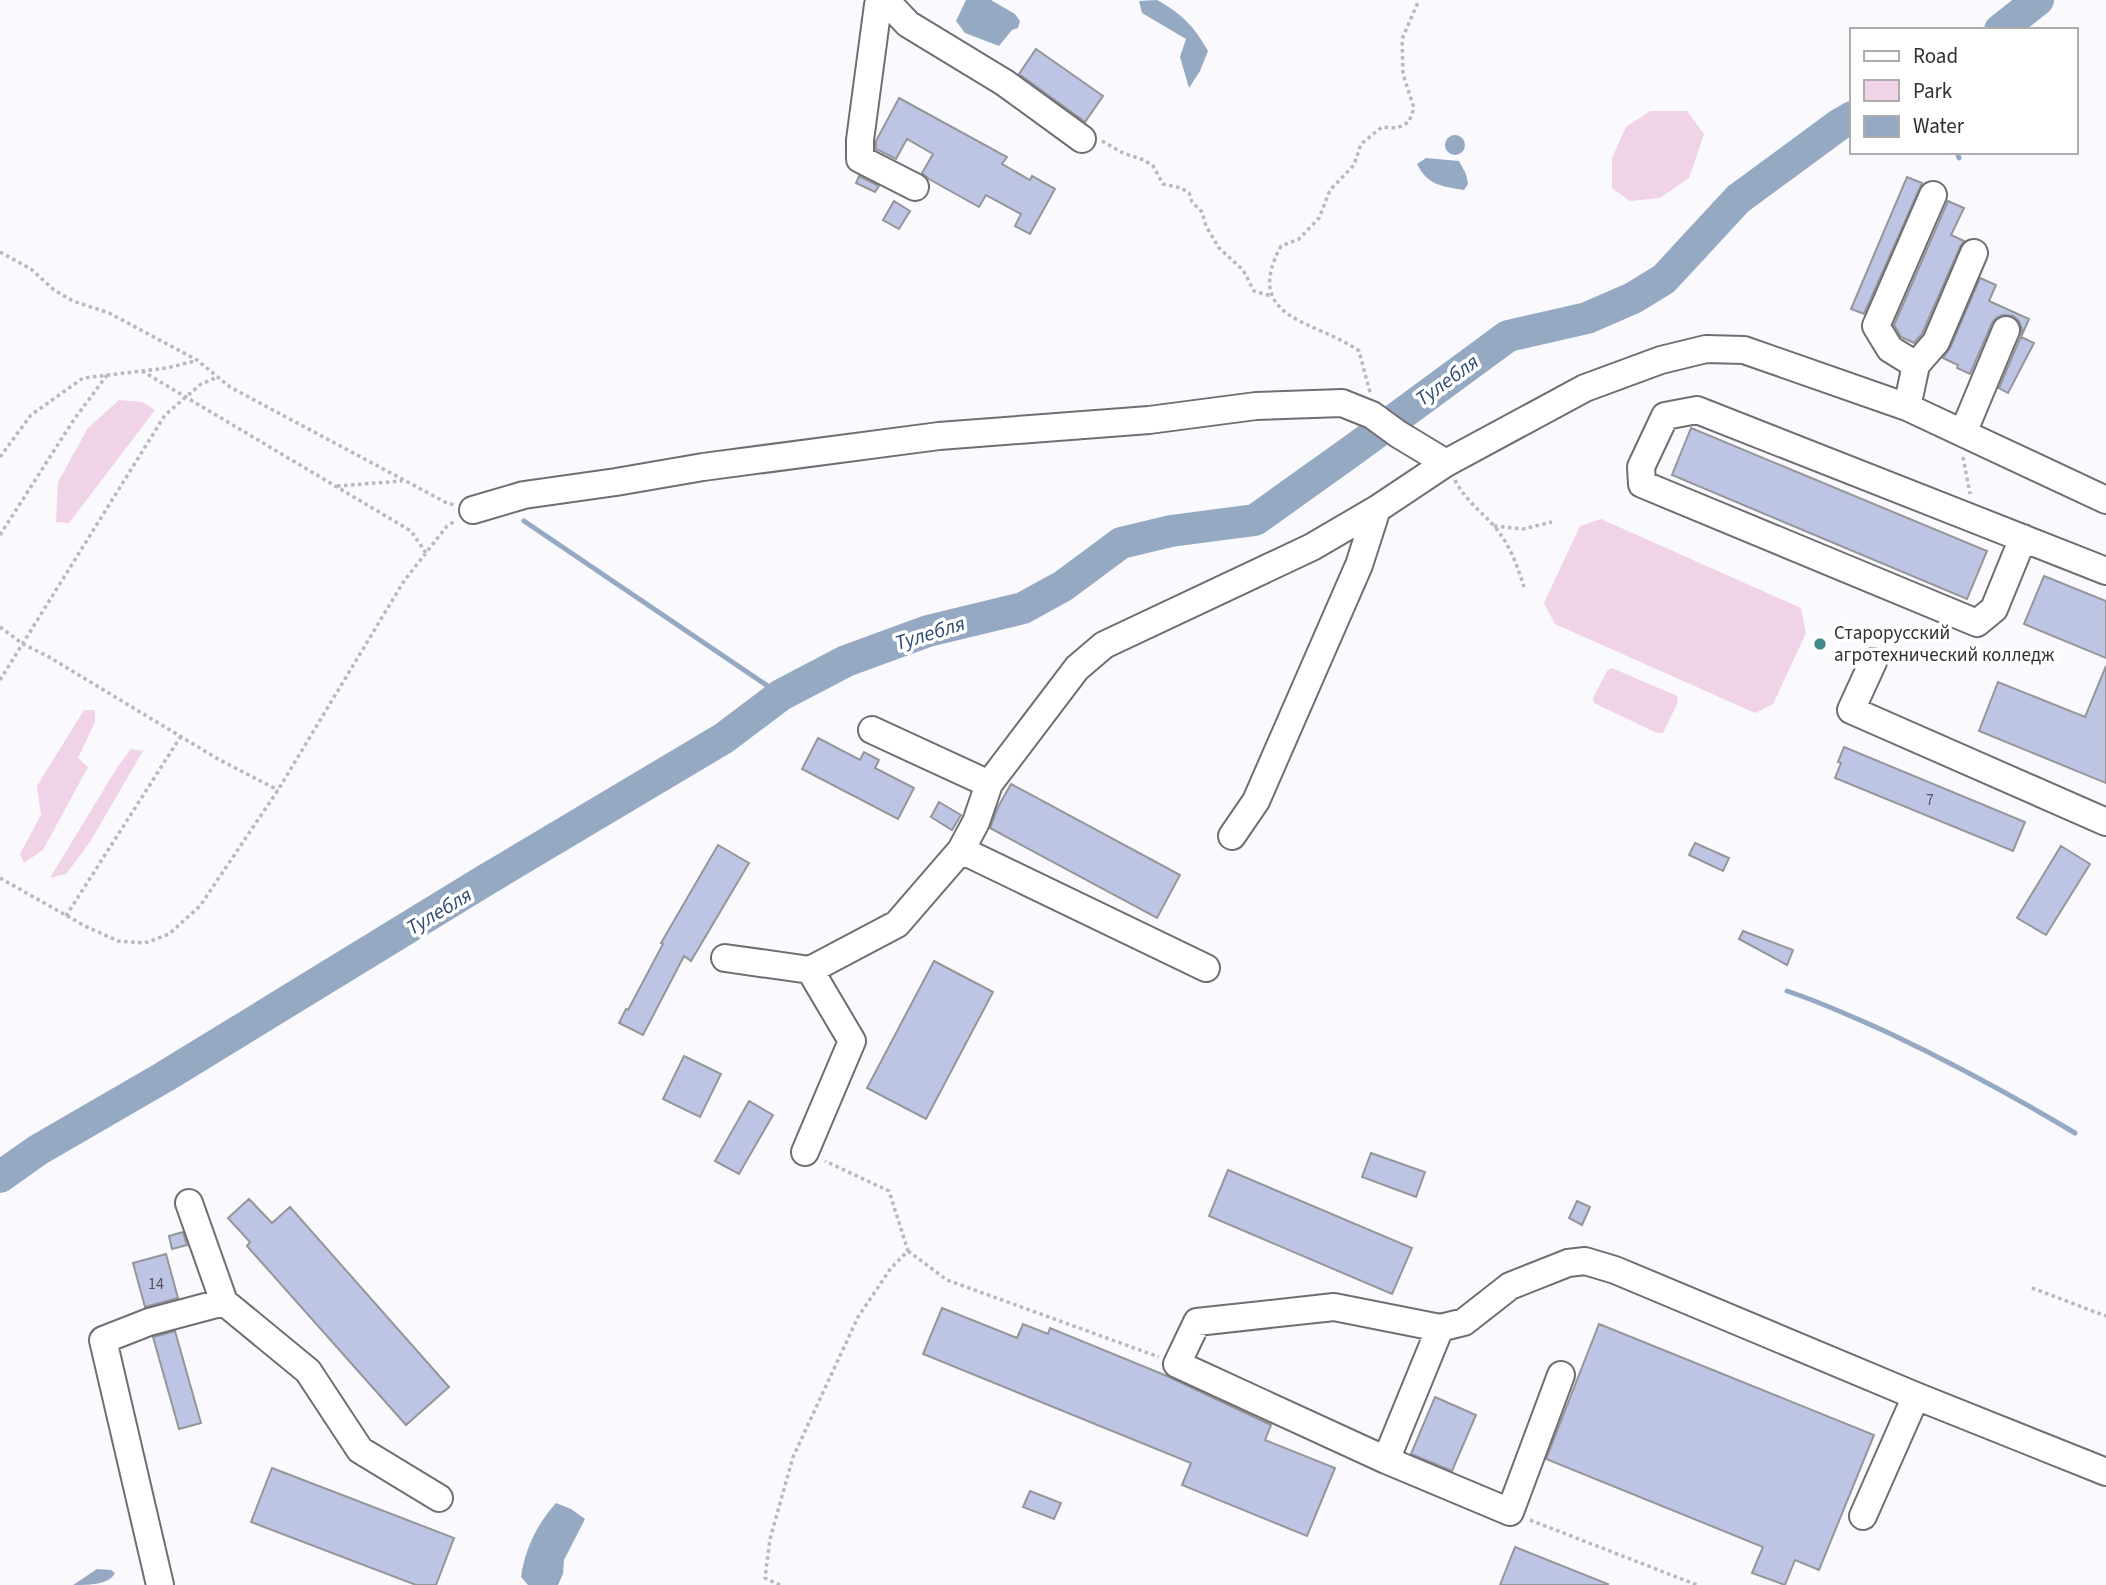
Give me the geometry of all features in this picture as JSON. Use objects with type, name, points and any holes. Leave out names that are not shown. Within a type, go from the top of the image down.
[{"type":"street","points":[[884,3],[908,24],[1005,83],[1082,139]]},
{"type":"street","points":[[884,3],[860,140],[860,159],[915,187]]},
{"type":"street","points":[[1916,365],[1890,349],[1876,326],[1933,195]]},
{"type":"street","points":[[1907,407],[1916,365],[1936,342],[1974,253]]},
{"type":"street","points":[[1963,433],[2006,330]]},
{"type":"street","points":[[725,958],[810,970],[897,924],[961,850],[976,822],[989,784],[1077,668],[1104,645],[1312,547],[1377,509],[1446,463],[1586,388],[1661,360],[1706,349],[1744,350],[1907,407],[2106,500]]},
{"type":"street","points":[[473,510],[524,495],[703,467],[939,436],[1149,419],[1256,406],[1342,403],[1372,415],[1446,463]]},
{"type":"street","points":[[2022,538],[1994,609],[1977,623],[1642,484],[1641,467],[1665,416],[1697,410],[2106,571]]},
{"type":"street","points":[[1232,836],[1256,801],[1359,565],[1377,509]]},
{"type":"street","points":[[1873,662],[1851,709],[2106,822]]},
{"type":"street","points":[[872,730],[989,784]]},
{"type":"street","points":[[961,850],[1206,968]]},
{"type":"street","points":[[805,1152],[852,1041],[810,970]]},
{"type":"street","points":[[189,1203],[223,1302],[307,1371],[360,1450],[439,1498]]},
{"type":"street","points":[[1561,1375],[1510,1512],[1386,1460],[1177,1364],[1197,1322],[1334,1307],[1440,1328],[1464,1322],[1510,1286],[1568,1263],[1585,1261],[1615,1270],[2106,1472]]},
{"type":"street","points":[[160,1585],[103,1340],[149,1322],[223,1302]]},
{"type":"street","points":[[1386,1460],[1440,1328]]},
{"type":"street","points":[[1863,1516],[1916,1396]]},
{"type":"path","points":[[1372,415],[1369,387],[1359,351],[1347,342],[1304,325],[1284,312],[1270,296],[1268,286],[1275,257],[1281,246],[1299,239],[1319,218],[1330,190],[1354,165],[1361,144],[1382,127],[1398,128],[1409,122],[1414,108],[1403,74],[1402,39],[1419,0]]},
{"type":"path","points":[[1082,139],[1103,141],[1123,153],[1144,160],[1153,166],[1163,184],[1181,188],[1189,193],[1192,202],[1202,212],[1206,226],[1219,248],[1243,270],[1254,291],[1270,296]]},
{"type":"path","points":[[0,252],[31,270],[54,290],[73,301],[109,313],[197,360],[241,393],[445,502],[473,510]]},
{"type":"path","points":[[0,457],[31,415],[83,378],[167,368],[197,360]]},
{"type":"path","points":[[142,371],[411,531],[426,553]]},
{"type":"path","points":[[0,536],[73,421],[107,375]]},
{"type":"path","points":[[0,680],[165,415],[201,384],[218,377]]},
{"type":"path","points":[[1963,433],[1963,460],[1976,520]]},
{"type":"path","points":[[1446,463],[1460,491],[1494,526],[1512,551],[1524,587]]},
{"type":"path","points":[[337,486],[404,481]]},
{"type":"path","points":[[0,878],[66,916],[118,941],[145,943],[169,934],[200,906],[278,790],[404,581],[447,526],[473,510]]},
{"type":"path","points":[[1494,526],[1523,529],[1552,522]]},
{"type":"path","points":[[0,628],[218,759],[278,790]]},
{"type":"path","points":[[66,916],[181,736]]},
{"type":"path","points":[[805,1152],[889,1191],[908,1251],[947,1280],[1177,1364]]},
{"type":"path","points":[[780,1585],[765,1578],[770,1539],[793,1457],[858,1317],[891,1268],[908,1251]]},
{"type":"path","points":[[2032,1288],[2106,1316]]},
{"type":"path","points":[[1510,1512],[1697,1585]]},
{"type":"green space","points":[[1650,111],[1687,111],[1704,134],[1689,178],[1660,198],[1630,201],[1612,188],[1612,158],[1626,127]]},
{"type":"green space","points":[[119,400],[142,402],[155,410],[69,523],[56,522],[58,482],[88,428]]},
{"type":"green space","points":[[1601,519],[1801,608],[1806,633],[1773,704],[1755,713],[1555,624],[1544,603],[1580,526]]},
{"type":"green space","points":[[1612,668],[1677,696],[1678,702],[1663,733],[1657,733],[1594,703],[1593,698],[1607,671]]},
{"type":"green space","points":[[84,710],[95,710],[95,722],[78,758],[88,767],[43,850],[24,863],[20,854],[41,815],[37,786]]},
{"type":"green space","points":[[131,749],[143,751],[90,842],[66,874],[50,878],[118,766]]},
{"type":"water","points":[[966,0],[991,0],[1015,14],[1020,21],[1018,28],[1012,30],[999,46],[965,33],[956,21]]},
{"type":"water","points":[[1157,0],[1187,21],[1208,51],[1189,88],[1180,57],[1186,39],[1142,13],[1139,1]]},
{"type":"water","points":[[1455,135],[1462,138],[1465,145],[1462,152],[1455,155],[1448,152],[1445,145],[1448,138]]},
{"type":"water","points":[[1426,158],[1459,161],[1468,184],[1464,190],[1436,184],[1426,177],[1417,164]]},
{"type":"water","points":[[556,1503],[585,1519],[564,1560],[563,1574],[558,1585],[528,1585],[521,1577],[525,1557],[543,1519]]},
{"type":"water","points":[[97,1569],[115,1573],[103,1582],[73,1585]]},
{"type":"building","points":[[1036,49],[1103,96],[1085,122],[1019,74]]},
{"type":"building","points":[[899,98],[1007,157],[1002,164],[1030,180],[1032,176],[1055,189],[1030,234],[1015,226],[1021,214],[986,195],[979,207],[929,179],[922,173],[933,154],[907,139],[896,159],[876,149],[876,141]]},
{"type":"building","points":[[859,176],[879,186],[875,192],[856,183]]},
{"type":"building","points":[[1907,177],[1922,183],[1864,314],[1851,309]]},
{"type":"building","points":[[894,201],[910,211],[899,229],[883,220]]},
{"type":"building","points":[[1948,201],[1964,208],[1951,235],[1964,241],[1922,334],[1914,343],[1901,337],[1894,325]]},
{"type":"building","points":[[1980,278],[1996,285],[1989,301],[2029,319],[2021,337],[2034,343],[2008,393],[1999,388],[2022,329],[2013,316],[2003,315],[1992,323],[1970,374],[1943,358],[1950,348]]},
{"type":"building","points":[[1691,428],[1987,551],[1967,599],[1672,475]]},
{"type":"building","points":[[2044,576],[2106,601],[2106,658],[2024,624]]},
{"type":"building","points":[[2106,666],[2106,783],[1979,731],[1998,682],[2085,717]]},
{"type":"building","points":[[818,738],[860,760],[864,752],[879,760],[875,768],[914,788],[898,819],[802,769]]},
{"type":"building","points":[[1844,747],[2025,822],[2013,851],[1835,778]]},
{"type":"building","points":[[1011,784],[1180,875],[1157,918],[990,828]]},
{"type":"building","points":[[939,802],[961,815],[952,830],[931,817]]},
{"type":"building","points":[[1695,843],[1729,858],[1723,871],[1689,855]]},
{"type":"building","points":[[718,845],[749,863],[691,961],[684,956],[643,1035],[619,1023],[663,944],[661,943]]},
{"type":"building","points":[[2061,846],[2090,864],[2046,935],[2017,918]]},
{"type":"building","points":[[1743,931],[1793,950],[1787,965],[1739,939]]},
{"type":"building","points":[[934,961],[993,992],[926,1119],[867,1088]]},
{"type":"building","points":[[684,1056],[721,1074],[700,1117],[663,1099]]},
{"type":"building","points":[[749,1101],[773,1115],[739,1174],[715,1161]]},
{"type":"building","points":[[1371,1153],[1425,1172],[1416,1197],[1362,1177]]},
{"type":"building","points":[[1228,1170],[1412,1248],[1392,1294],[1209,1216]]},
{"type":"building","points":[[249,1199],[272,1223],[290,1207],[449,1387],[406,1425],[247,1246],[250,1242],[228,1218]]},
{"type":"building","points":[[1577,1201],[1590,1207],[1582,1225],[1569,1218]]},
{"type":"building","points":[[183,1232],[187,1245],[172,1249],[169,1236]]},
{"type":"building","points":[[166,1254],[178,1298],[145,1307],[133,1263]]},
{"type":"building","points":[[942,1308],[1017,1338],[1023,1324],[1048,1334],[1050,1328],[1167,1376],[1271,1425],[1265,1440],[1335,1468],[1307,1536],[1182,1485],[1191,1463],[923,1354]]},
{"type":"building","points":[[1599,1324],[1874,1435],[1819,1570],[1795,1560],[1785,1585],[1752,1573],[1763,1547],[1546,1459]]},
{"type":"building","points":[[175,1331],[201,1423],[179,1429],[153,1337]]},
{"type":"building","points":[[1435,1397],[1476,1415],[1452,1471],[1411,1454]]},
{"type":"building","points":[[272,1468],[454,1538],[436,1585],[416,1585],[251,1522]]},
{"type":"building","points":[[1030,1491],[1061,1503],[1054,1519],[1023,1507]]},
{"type":"building","points":[[1515,1547],[1608,1584],[1500,1585]]},
{"type":"waterway","name":"Тулебля","points":[[2003,28],[2038,0]]},
{"type":"waterway","name":"Тулебля","points":[[0,1177],[38,1150],[164,1077],[724,738],[781,695],[846,661],[928,631],[1023,608],[1063,586],[1121,543],[1171,531],[1255,520],[1508,336],[1587,318],[1633,298],[1664,279],[1738,199],[1850,118]]},
{"type":"waterway","points":[[1958,154],[1959,158]]},
{"type":"waterway","points":[[524,521],[781,695]]},
{"type":"waterway","points":[[1787,991],[1915,1045],[2075,1133]]},
{"type":"place","name":"Старорусский агротехнический колледж","points":[[1820,644]]}]
